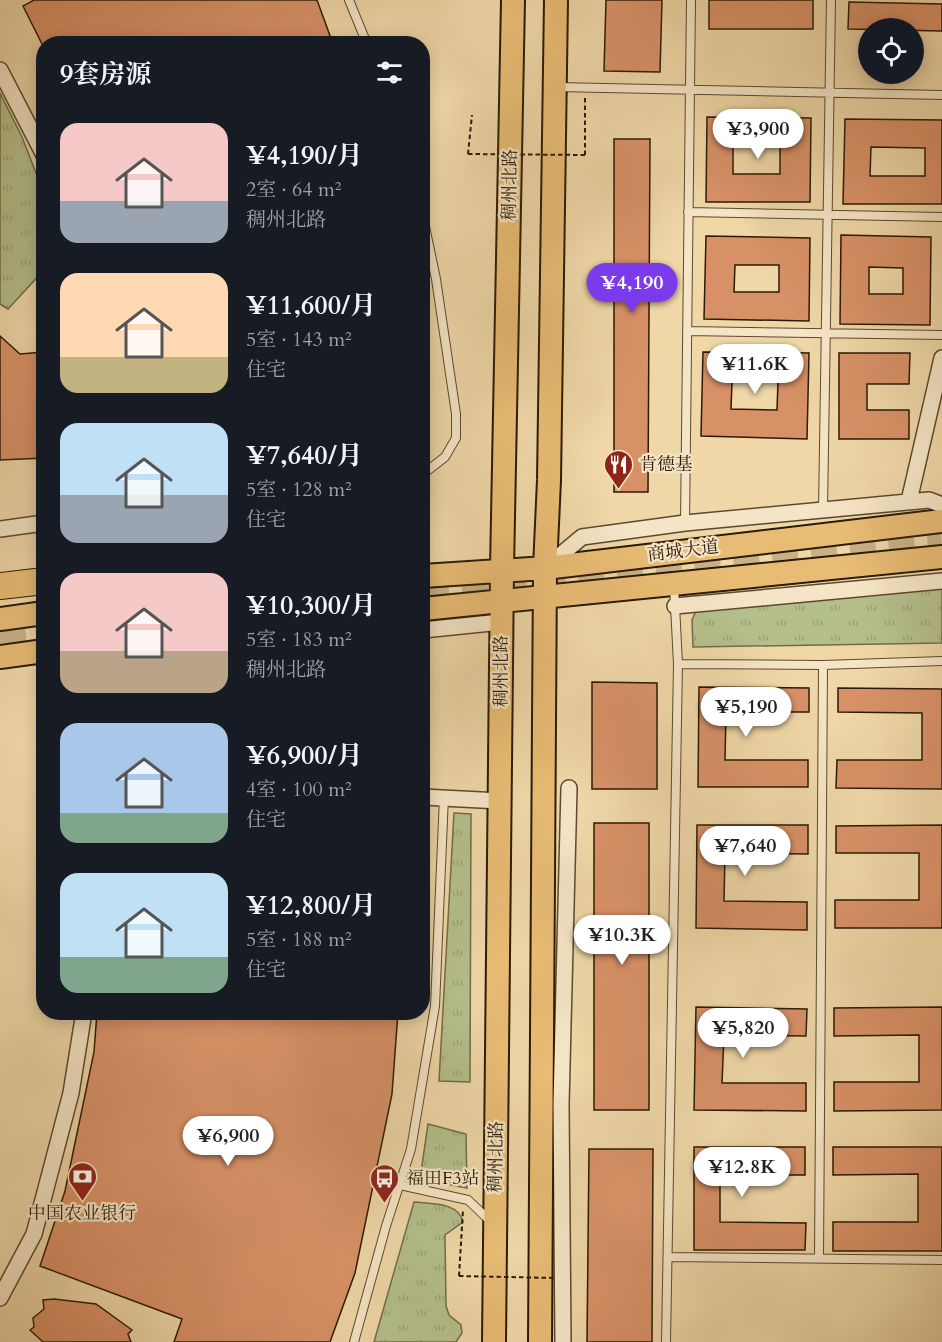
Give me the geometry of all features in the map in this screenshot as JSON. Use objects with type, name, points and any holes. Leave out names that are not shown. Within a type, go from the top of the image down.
[{"type":"highway","points":[[0,586],[36,582]]},
{"type":"main road","name":"稠州北路","points":[[494,1342],[501,611],[513,0]]},
{"type":"main road","points":[[540,1342],[545,568],[549,480],[556,0]]},
{"type":"main road","name":"商城大道","points":[[430,575],[545,568],[942,521]]},
{"type":"main road","name":"商城大道","points":[[430,609],[501,611],[545,597],[675,596],[942,557]]},
{"type":"main road","points":[[0,619],[36,614]]},
{"type":"main road","points":[[0,657],[36,652]]},
{"type":"street","points":[[0,70],[36,140]]},
{"type":"street","points":[[909,501],[942,358]]},
{"type":"street","points":[[545,568],[582,537],[685,523],[823,512],[909,501],[929,500],[942,505]]},
{"type":"street","points":[[0,530],[36,524]]},
{"type":"street","points":[[0,574],[36,570]]},
{"type":"street","points":[[675,596],[942,581]]},
{"type":"street","points":[[430,628],[501,611]]},
{"type":"street","points":[[563,1342],[561,1104],[569,788]]},
{"type":"street","points":[[430,797],[500,801]]},
{"type":"street","points":[[1,1295],[34,1234],[71,1093],[83,1020]]},
{"type":"lane","points":[[349,0],[364,36]]},
{"type":"lane","points":[[685,523],[691,0]]},
{"type":"lane","points":[[823,512],[831,0]]},
{"type":"lane","points":[[554,87],[942,95]]},
{"type":"lane","points":[[688,212],[942,217]]},
{"type":"lane","points":[[430,250],[456,414],[456,438],[445,457],[430,469]]},
{"type":"lane","points":[[687,332],[942,335]]},
{"type":"lane","points":[[666,1342],[678,664],[675,596]]},
{"type":"lane","points":[[678,664],[823,665],[942,661]]},
{"type":"lane","points":[[819,1258],[823,665]]},
{"type":"lane","points":[[354,1342],[411,1149],[435,1006],[444,796]]},
{"type":"lane","points":[[400,1185],[468,1200],[495,1226]]},
{"type":"lane","points":[[668,1257],[942,1260]]},
{"type":"path","points":[[472,116],[468,154],[585,156],[585,87]]},
{"type":"path","points":[[464,1199],[459,1276],[555,1278]]},
{"type":"green space","points":[[0,93],[22,137],[36,173],[36,279],[8,309],[0,304]]},
{"type":"green space","points":[[942,586],[942,643],[693,647],[692,620],[696,611]]},
{"type":"green space","points":[[454,813],[471,814],[470,1082],[439,1081]]},
{"type":"green space","points":[[428,1124],[466,1134],[467,1188],[420,1179]]},
{"type":"green space","points":[[414,1202],[450,1207],[460,1215],[463,1222],[445,1235],[446,1306],[449,1315],[461,1325],[462,1333],[456,1342],[374,1342]]},
{"type":"building","points":[[34,0],[317,0],[330,36],[38,36],[23,6]]},
{"type":"building","points":[[606,0],[662,0],[660,72],[604,71]]},
{"type":"building","points":[[709,0],[813,0],[813,29],[709,29]]},
{"type":"building","points":[[849,2],[942,4],[942,31],[924,31],[924,18],[858,18],[858,29],[848,29]]},
{"type":"building","points":[[707,117],[811,118],[810,202],[706,202]],"holes":[[[733,147],[780,147],[780,174],[733,174]]]},
{"type":"building","points":[[845,119],[942,120],[942,204],[843,204]],"holes":[[[871,147],[925,148],[925,176],[870,176]]]},
{"type":"building","points":[[614,139],[650,139],[648,492],[614,492]]},
{"type":"building","points":[[841,235],[931,237],[930,325],[840,324]],"holes":[[[869,267],[903,268],[903,294],[869,294]]]},
{"type":"building","points":[[706,236],[810,238],[809,321],[704,319]],"holes":[[[735,265],[779,265],[779,292],[734,292]]]},
{"type":"building","points":[[0,336],[20,354],[36,353],[36,458],[0,460]]},
{"type":"building","points":[[703,352],[809,353],[807,439],[701,436]],"holes":[[[732,382],[778,382],[777,410],[731,409]]]},
{"type":"building","points":[[839,353],[910,353],[909,384],[867,384],[867,410],[909,410],[909,439],[839,439]]},
{"type":"building","points":[[592,682],[657,683],[657,789],[592,789]]},
{"type":"building","points":[[699,687],[809,688],[809,712],[726,712],[725,760],[808,760],[808,787],[698,787]]},
{"type":"building","points":[[838,688],[942,689],[942,789],[836,788],[837,760],[922,760],[922,713],[838,712]]},
{"type":"building","points":[[594,823],[649,823],[649,1110],[594,1110]]},
{"type":"building","points":[[697,825],[808,825],[808,854],[725,853],[724,901],[807,902],[807,930],[696,928]]},
{"type":"building","points":[[942,825],[942,928],[835,928],[835,900],[919,900],[919,853],[836,853],[836,826]]},
{"type":"building","points":[[696,1007],[807,1009],[806,1036],[724,1035],[722,1083],[806,1083],[806,1111],[694,1110]]},
{"type":"building","points":[[942,1007],[942,1110],[834,1111],[834,1082],[919,1082],[919,1035],[834,1036],[834,1008]]},
{"type":"building","points":[[96,1020],[397,1020],[392,1094],[355,1273],[330,1342],[174,1342],[182,1319],[40,1266],[65,1191],[94,1052]]},
{"type":"building","points":[[694,1147],[805,1147],[805,1175],[720,1175],[720,1222],[806,1223],[805,1250],[694,1250]]},
{"type":"building","points":[[833,1147],[942,1147],[942,1251],[833,1251],[833,1222],[918,1222],[918,1174],[833,1175]]},
{"type":"building","points":[[589,1149],[653,1149],[652,1342],[587,1342]]},
{"type":"building","points":[[54,1299],[96,1304],[132,1330],[128,1334],[131,1342],[43,1342],[30,1330],[34,1327],[33,1318],[44,1309],[43,1300]]},
{"type":"tunnel","points":[[430,592],[942,546]]},
{"type":"tunnel","points":[[0,639],[36,636]]},
{"type":"place","name":"肯德基","points":[[618,490]]},
{"type":"place","name":"中国农业银行","points":[[82,1202]]},
{"type":"place","name":"福田F3站","points":[[385,1204]]}]
